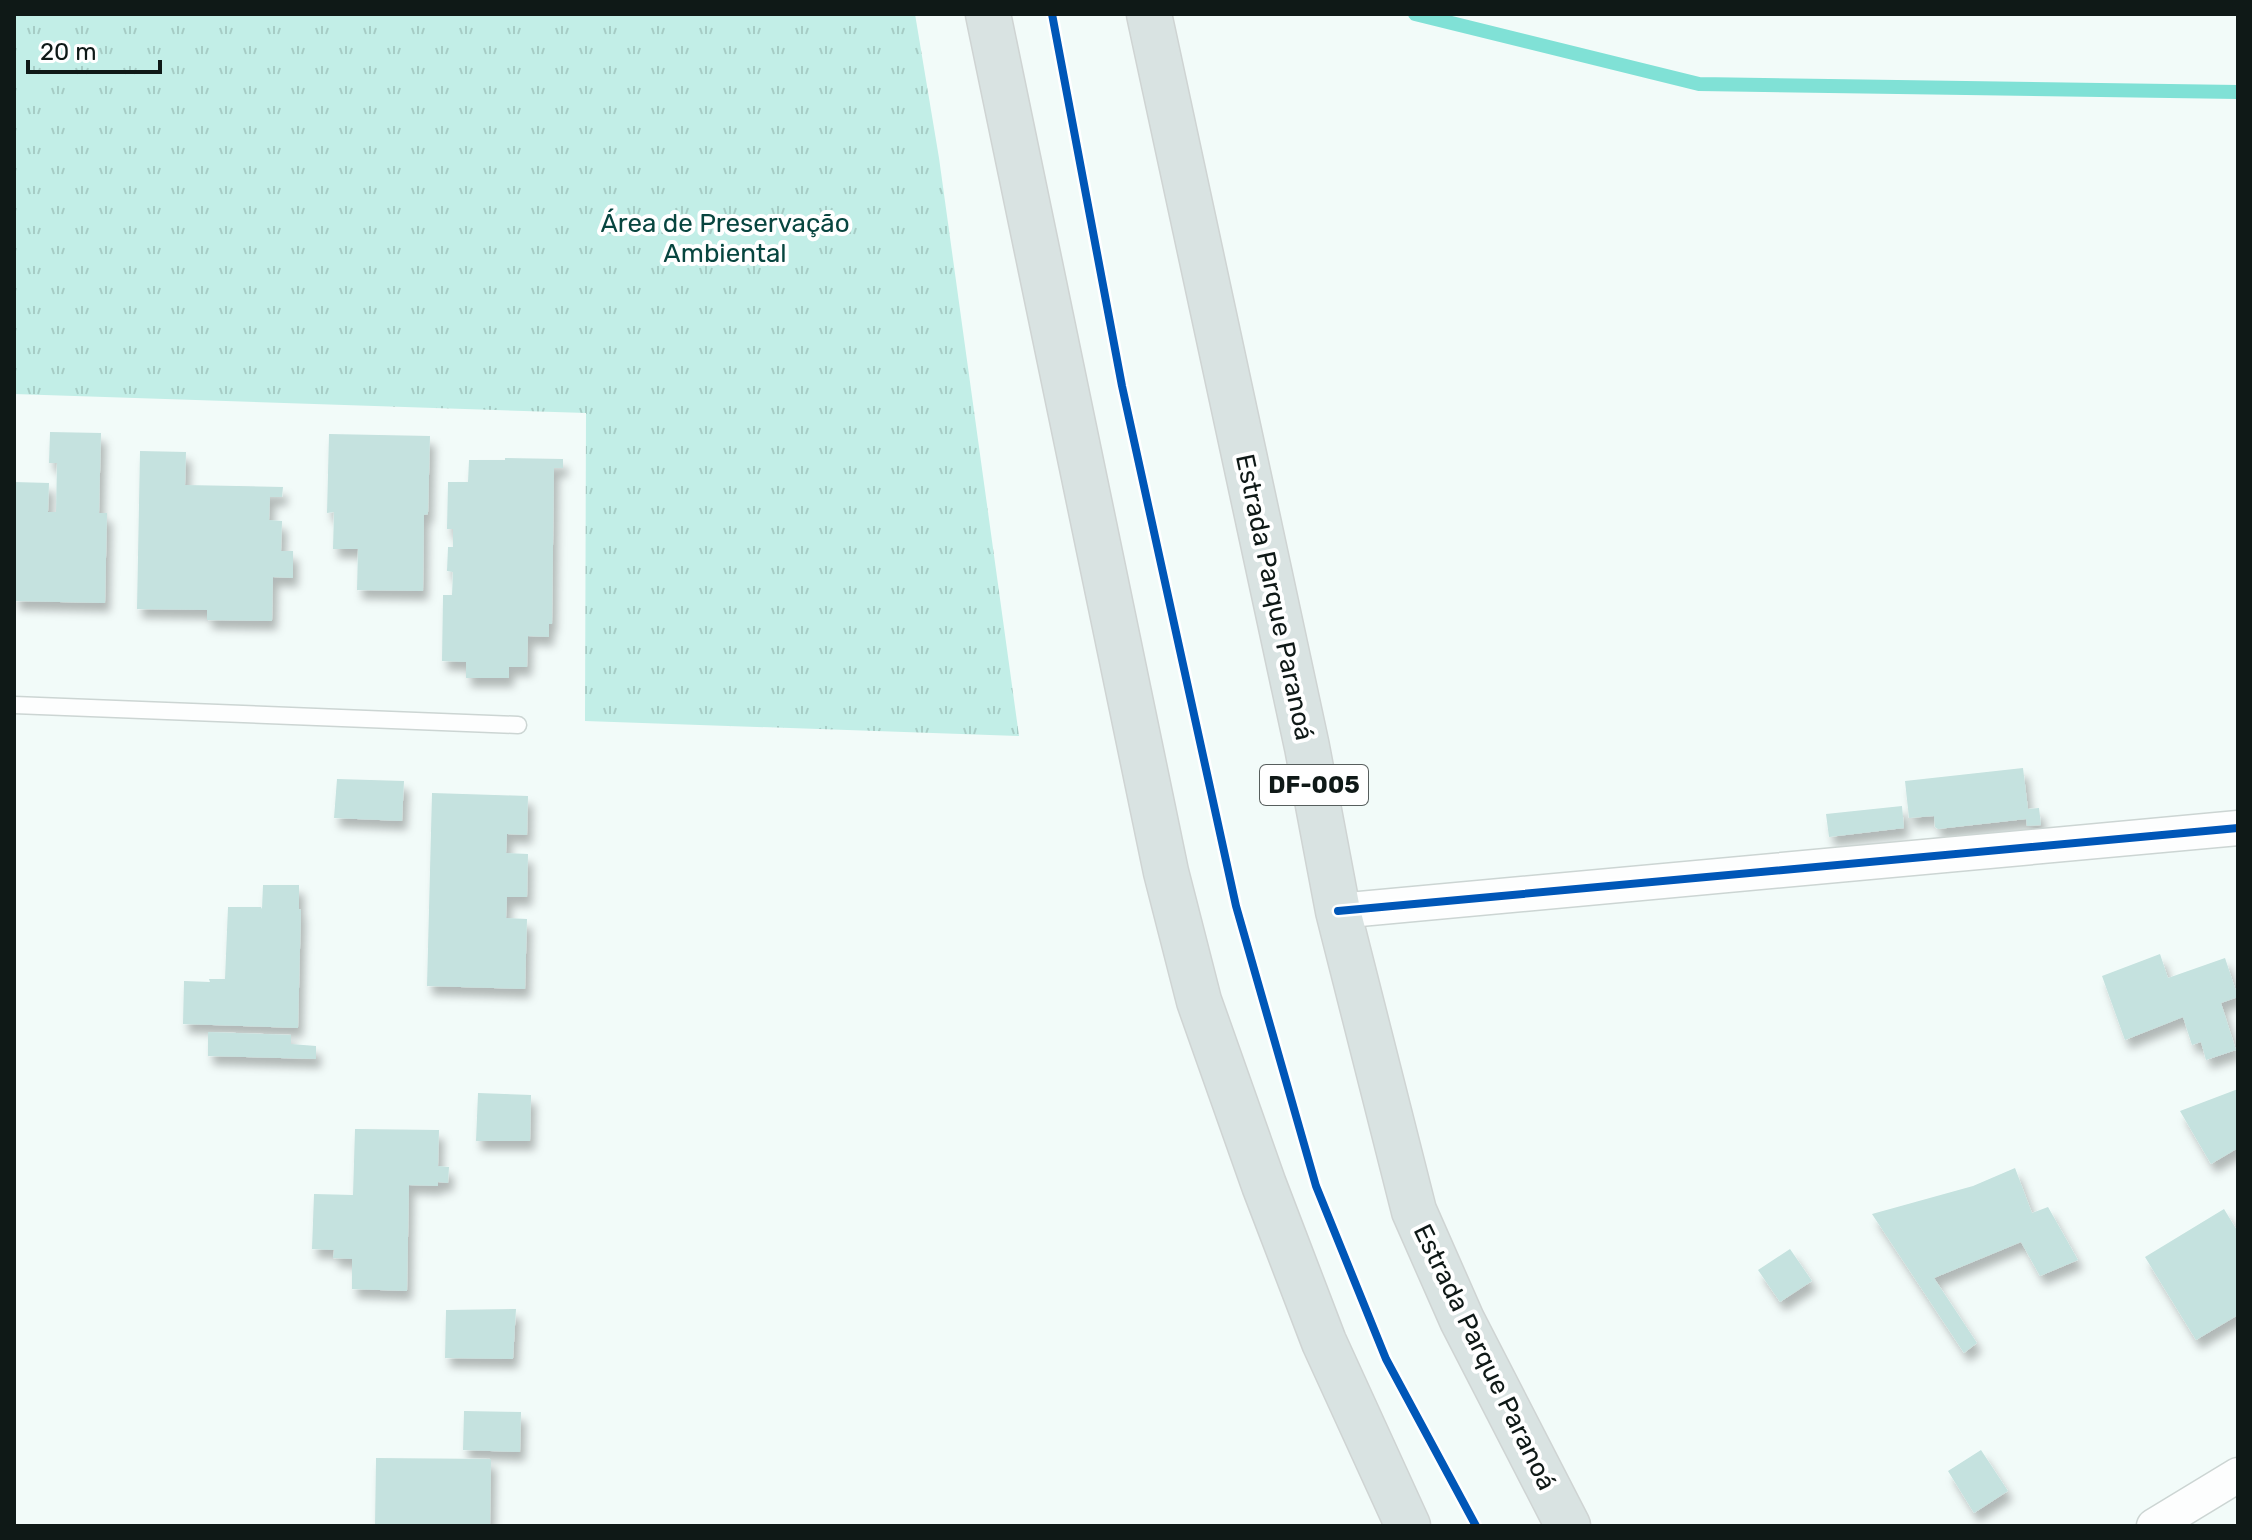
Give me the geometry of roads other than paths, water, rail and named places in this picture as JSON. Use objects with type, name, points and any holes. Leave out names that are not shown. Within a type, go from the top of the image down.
[{"type":"main road","points":[[988,14],[1166,872],[1199,1001],[1324,1342],[1408,1526]]},
{"type":"main road","name":"Estrada Parque Paranoá","points":[[1149,14],[1304,732],[1338,911],[1414,1211],[1462,1320],[1568,1526]]},
{"type":"street","points":[[1338,911],[2238,828]]},
{"type":"street","points":[[2154,1526],[2238,1475]]},
{"type":"lane","points":[[14,705],[518,725]]},
{"type":"waterway","points":[[1415,14],[1699,84],[2238,92]]},
{"type":"park label","name":"Área de Preservação Ambiental","points":[[725,238]]}]
